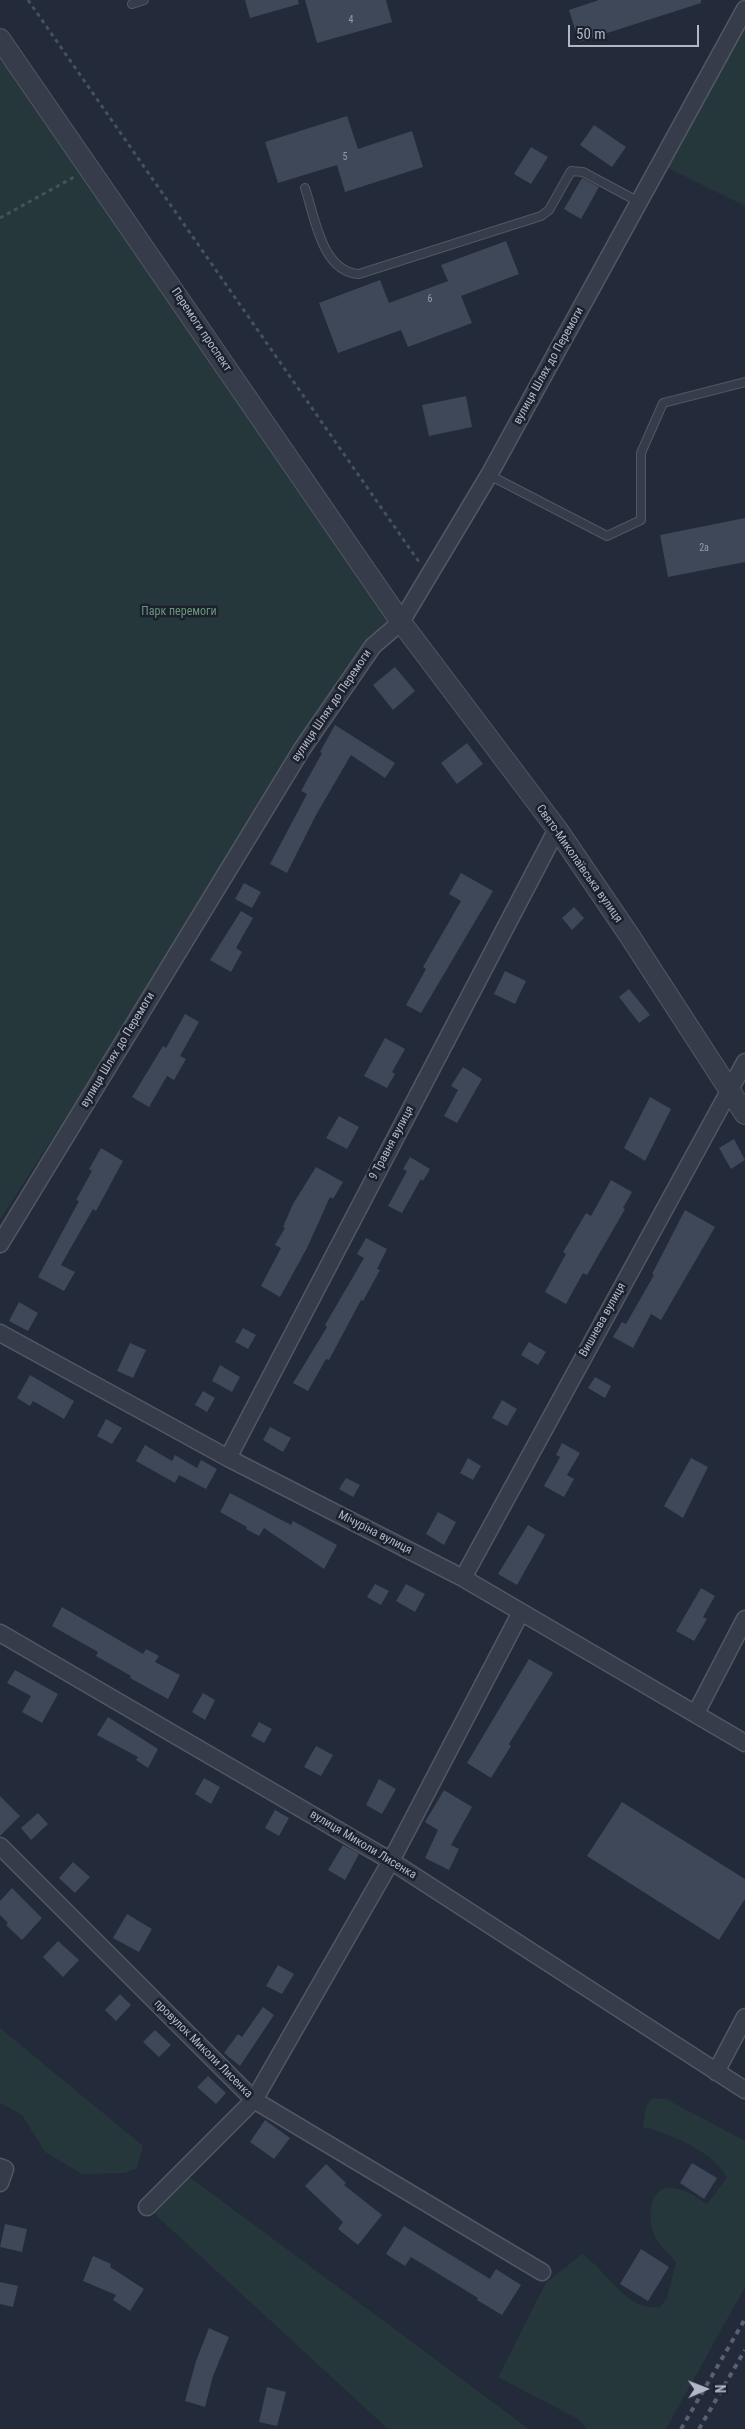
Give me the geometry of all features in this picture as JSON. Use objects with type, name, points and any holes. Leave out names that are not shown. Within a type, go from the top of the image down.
[{"type":"street","name":"вулиця Шлях до Перемоги","points":[[0,1244],[302,749],[373,646],[401,622],[489,475],[745,9]]},
{"type":"street","name":"Перемоги проспект","points":[[0,39],[401,622]]},
{"type":"street","name":"Свято-Миколаївська вулиця","points":[[401,622],[557,829],[745,1114]]},
{"type":"street","name":"9 Травня вулиця","points":[[228,1458],[557,829]]},
{"type":"street","name":"Вишнева вулиця","points":[[463,1578],[745,1062]]},
{"type":"street","name":"Мічуріна вулиця","points":[[0,1333],[228,1458],[463,1578],[745,1742]]},
{"type":"street","points":[[148,2208],[254,2100],[391,1861],[521,1612]]},
{"type":"street","points":[[696,1713],[745,1619]]},
{"type":"street","name":"вулиця Миколи Лисенка","points":[[0,1633],[391,1861],[745,2090]]},
{"type":"street","name":"провулок Миколи Лисенка","points":[[0,1846],[254,2100],[542,2272]]},
{"type":"street","points":[[716,2072],[745,2018]]},
{"type":"lane","points":[[132,4],[144,0]]},
{"type":"lane","points":[[305,188],[328,255],[336,266],[354,273],[486,235],[541,216],[549,210],[571,172],[583,172],[639,202]]},
{"type":"lane","points":[[489,475],[607,536],[641,520],[641,453],[663,403],[745,382]]},
{"type":"path","points":[[28,0],[428,576]]},
{"type":"path","points":[[0,218],[90,168]]},
{"type":"green space","points":[[745,9],[745,206],[660,164]]},
{"type":"green space","name":"Парк перемоги","points":[[0,39],[401,622],[302,749],[0,1220]]},
{"type":"green space","points":[[0,2028],[143,2146],[137,2168],[125,2173],[82,2174],[45,2152],[22,2115],[0,2103]]},
{"type":"green space","points":[[652,2098],[666,2099],[745,2141],[745,2287],[666,2429],[587,2429],[578,2419],[498,2377],[546,2283],[582,2254],[618,2289],[637,2303],[648,2307],[660,2307],[667,2298],[676,2262],[660,2244],[653,2231],[651,2206],[654,2199],[658,2192],[672,2188],[686,2191],[707,2204],[727,2178],[721,2169],[702,2152],[678,2139],[643,2127],[646,2107]]},
{"type":"green space","points":[[183,2172],[529,2429],[388,2429],[147,2207]]},
{"type":"building","points":[[245,0],[298,0],[299,4],[250,18]]},
{"type":"building","points":[[305,0],[386,0],[392,22],[317,43]]},
{"type":"building","points":[[599,0],[701,0],[701,3],[579,42],[569,10]]},
{"type":"building","points":[[347,116],[358,149],[412,131],[423,167],[345,192],[337,165],[278,183],[265,142]]},
{"type":"building","points":[[594,125],[626,147],[612,167],[580,145]]},
{"type":"building","points":[[531,147],[548,157],[531,184],[514,174]]},
{"type":"building","points":[[582,178],[599,187],[581,219],[564,209]]},
{"type":"building","points":[[506,241],[519,274],[461,296],[472,323],[408,347],[401,330],[338,353],[319,303],[380,280],[389,303],[448,281],[441,265]]},
{"type":"building","points":[[466,396],[472,427],[429,436],[422,405]]},
{"type":"building","points":[[745,518],[745,562],[668,577],[660,535]]},
{"type":"building","points":[[395,667],[415,691],[393,710],[373,685]]},
{"type":"building","points":[[335,725],[395,763],[385,778],[351,755],[316,815],[287,873],[270,864],[307,794],[301,791]]},
{"type":"building","points":[[467,743],[483,764],[457,784],[441,763]]},
{"type":"building","points":[[461,873],[493,891],[421,1013],[406,1005],[426,969],[423,967],[461,901],[449,894]]},
{"type":"building","points":[[244,883],[261,892],[252,908],[235,899]]},
{"type":"building","points":[[574,907],[584,918],[572,930],[562,918]]},
{"type":"building","points":[[241,911],[253,918],[236,948],[242,952],[231,972],[210,960]]},
{"type":"building","points":[[505,971],[526,981],[515,1004],[494,994]]},
{"type":"building","points":[[629,989],[650,1015],[639,1023],[619,997]]},
{"type":"building","points":[[185,1014],[199,1022],[180,1056],[186,1059],[174,1080],[167,1076],[149,1107],[132,1097],[163,1046],[166,1048]]},
{"type":"building","points":[[385,1038],[405,1049],[392,1072],[395,1074],[387,1088],[364,1076]]},
{"type":"building","points":[[463,1067],[482,1079],[457,1123],[444,1116],[458,1090],[451,1086]]},
{"type":"building","points":[[650,1097],[671,1109],[645,1161],[624,1148]]},
{"type":"building","points":[[339,1116],[359,1127],[347,1149],[326,1138]]},
{"type":"building","points":[[734,1139],[745,1160],[731,1169],[719,1148]]},
{"type":"building","points":[[101,1148],[123,1161],[96,1211],[93,1209],[61,1265],[75,1272],[64,1291],[38,1277],[79,1201],[76,1200],[92,1171],[89,1169]]},
{"type":"building","points":[[410,1157],[430,1169],[423,1181],[421,1179],[402,1213],[388,1206],[407,1171],[403,1169]]},
{"type":"building","points":[[316,1167],[343,1182],[333,1199],[330,1197],[307,1248],[280,1297],[261,1286],[281,1248],[275,1245],[285,1228],[283,1227],[293,1204]]},
{"type":"building","points":[[611,1180],[632,1192],[623,1208],[625,1209],[587,1275],[583,1273],[566,1304],[545,1292],[566,1254],[563,1252],[586,1213],[591,1216]]},
{"type":"building","points":[[685,1210],[715,1227],[661,1320],[651,1314],[633,1348],[613,1337],[622,1322],[626,1324],[654,1275],[652,1274]]},
{"type":"building","points":[[366,1238],[387,1249],[377,1269],[380,1270],[363,1301],[361,1300],[329,1360],[326,1359],[308,1391],[293,1383],[327,1327],[325,1325],[364,1258],[357,1254]]},
{"type":"building","points":[[19,1302],[38,1313],[28,1331],[9,1321]]},
{"type":"building","points":[[243,1328],[256,1335],[248,1349],[235,1342]]},
{"type":"building","points":[[529,1342],[546,1352],[538,1365],[521,1355]]},
{"type":"building","points":[[130,1343],[146,1350],[133,1378],[117,1371]]},
{"type":"building","points":[[220,1365],[240,1377],[232,1392],[212,1381]]},
{"type":"building","points":[[30,1375],[74,1401],[64,1419],[33,1401],[30,1406],[17,1398]]},
{"type":"building","points":[[595,1377],[611,1386],[605,1398],[588,1388]]},
{"type":"building","points":[[203,1391],[215,1398],[207,1412],[195,1405]]},
{"type":"building","points":[[502,1400],[517,1409],[507,1426],[492,1418]]},
{"type":"building","points":[[106,1419],[122,1428],[112,1444],[97,1436]]},
{"type":"building","points":[[270,1427],[291,1438],[283,1452],[263,1440]]},
{"type":"building","points":[[562,1443],[580,1453],[567,1475],[574,1479],[564,1497],[544,1486],[560,1457],[556,1455]]},
{"type":"building","points":[[145,1445],[172,1461],[175,1455],[197,1468],[201,1460],[217,1469],[206,1489],[179,1475],[175,1483],[136,1461]]},
{"type":"building","points":[[468,1458],[481,1466],[473,1480],[460,1473]]},
{"type":"building","points":[[691,1458],[708,1467],[683,1518],[664,1506]]},
{"type":"building","points":[[346,1478],[360,1485],[353,1497],[339,1489]]},
{"type":"building","points":[[230,1493],[291,1525],[293,1521],[337,1545],[324,1569],[264,1528],[259,1536],[220,1512]]},
{"type":"building","points":[[438,1512],[456,1522],[444,1545],[426,1534]]},
{"type":"building","points":[[528,1525],[545,1535],[517,1585],[498,1574]]},
{"type":"building","points":[[375,1584],[389,1591],[381,1605],[367,1597]]},
{"type":"building","points":[[406,1584],[425,1594],[415,1612],[396,1601]]},
{"type":"building","points":[[701,1588],[715,1596],[703,1617],[707,1619],[694,1641],[676,1631]]},
{"type":"building","points":[[62,1607],[143,1654],[146,1649],[159,1656],[155,1662],[180,1675],[168,1699],[96,1656],[98,1652],[52,1626]]},
{"type":"building","points":[[529,1659],[553,1673],[509,1744],[511,1746],[491,1778],[467,1763]]},
{"type":"building","points":[[15,1670],[58,1694],[42,1723],[22,1712],[31,1696],[7,1683]]},
{"type":"building","points":[[203,1693],[215,1700],[205,1720],[192,1712]]},
{"type":"building","points":[[108,1717],[158,1749],[148,1768],[136,1760],[138,1757],[97,1735]]},
{"type":"building","points":[[259,1722],[272,1729],[264,1743],[251,1736]]},
{"type":"building","points":[[316,1746],[333,1755],[321,1776],[304,1767]]},
{"type":"building","points":[[204,1778],[220,1787],[211,1804],[195,1794]]},
{"type":"building","points":[[379,1779],[396,1789],[382,1814],[366,1805]]},
{"type":"building","points":[[444,1790],[472,1807],[451,1845],[459,1849],[449,1870],[425,1858],[438,1830],[425,1822]]},
{"type":"building","points":[[0,1796],[20,1816],[0,1836]]},
{"type":"building","points":[[622,1802],[745,1879],[745,1899],[719,1940],[587,1856]]},
{"type":"building","points":[[275,1810],[289,1818],[279,1836],[265,1828]]},
{"type":"building","points":[[38,1813],[48,1824],[31,1840],[21,1828]]},
{"type":"building","points":[[343,1845],[359,1854],[345,1880],[328,1870]]},
{"type":"building","points":[[73,1862],[90,1877],[75,1893],[59,1878]]},
{"type":"building","points":[[12,1888],[42,1918],[22,1940],[6,1925],[8,1923],[0,1915],[0,1901]]},
{"type":"building","points":[[127,1914],[152,1929],[139,1952],[113,1938]]},
{"type":"building","points":[[58,1941],[79,1960],[63,1977],[43,1957]]},
{"type":"building","points":[[278,1965],[294,1974],[282,1994],[266,1986]]},
{"type":"building","points":[[120,1994],[131,2005],[116,2021],[105,2010]]},
{"type":"building","points":[[263,2007],[274,2015],[240,2066],[224,2053],[238,2034],[242,2037]]},
{"type":"building","points":[[155,2030],[171,2045],[159,2057],[143,2042]]},
{"type":"building","points":[[208,2076],[226,2093],[216,2104],[197,2087]]},
{"type":"building","points":[[265,2120],[290,2138],[274,2159],[250,2142]]},
{"type":"building","points":[[692,2163],[717,2178],[704,2199],[680,2183]]},
{"type":"building","points":[[326,2164],[346,2183],[344,2185],[382,2215],[358,2245],[338,2229],[343,2222],[305,2186]]},
{"type":"building","points":[[5,2224],[27,2229],[22,2252],[0,2247]]},
{"type":"building","points":[[404,2226],[490,2279],[496,2269],[521,2285],[502,2315],[411,2257],[405,2266],[386,2254]]},
{"type":"building","points":[[641,2249],[669,2267],[648,2301],[620,2284]]},
{"type":"building","points":[[93,2256],[111,2264],[110,2267],[144,2289],[130,2311],[113,2300],[116,2295],[83,2281]]},
{"type":"building","points":[[0,2282],[18,2286],[13,2307],[0,2304]]},
{"type":"building","points":[[209,2328],[229,2337],[213,2376],[205,2407],[185,2401],[196,2361]]},
{"type":"building","points":[[267,2387],[286,2392],[277,2426],[259,2422]]},
{"type":"railway","points":[[681,2429],[745,2319]]},
{"type":"railway","points":[[699,2429],[745,2350]]}]
